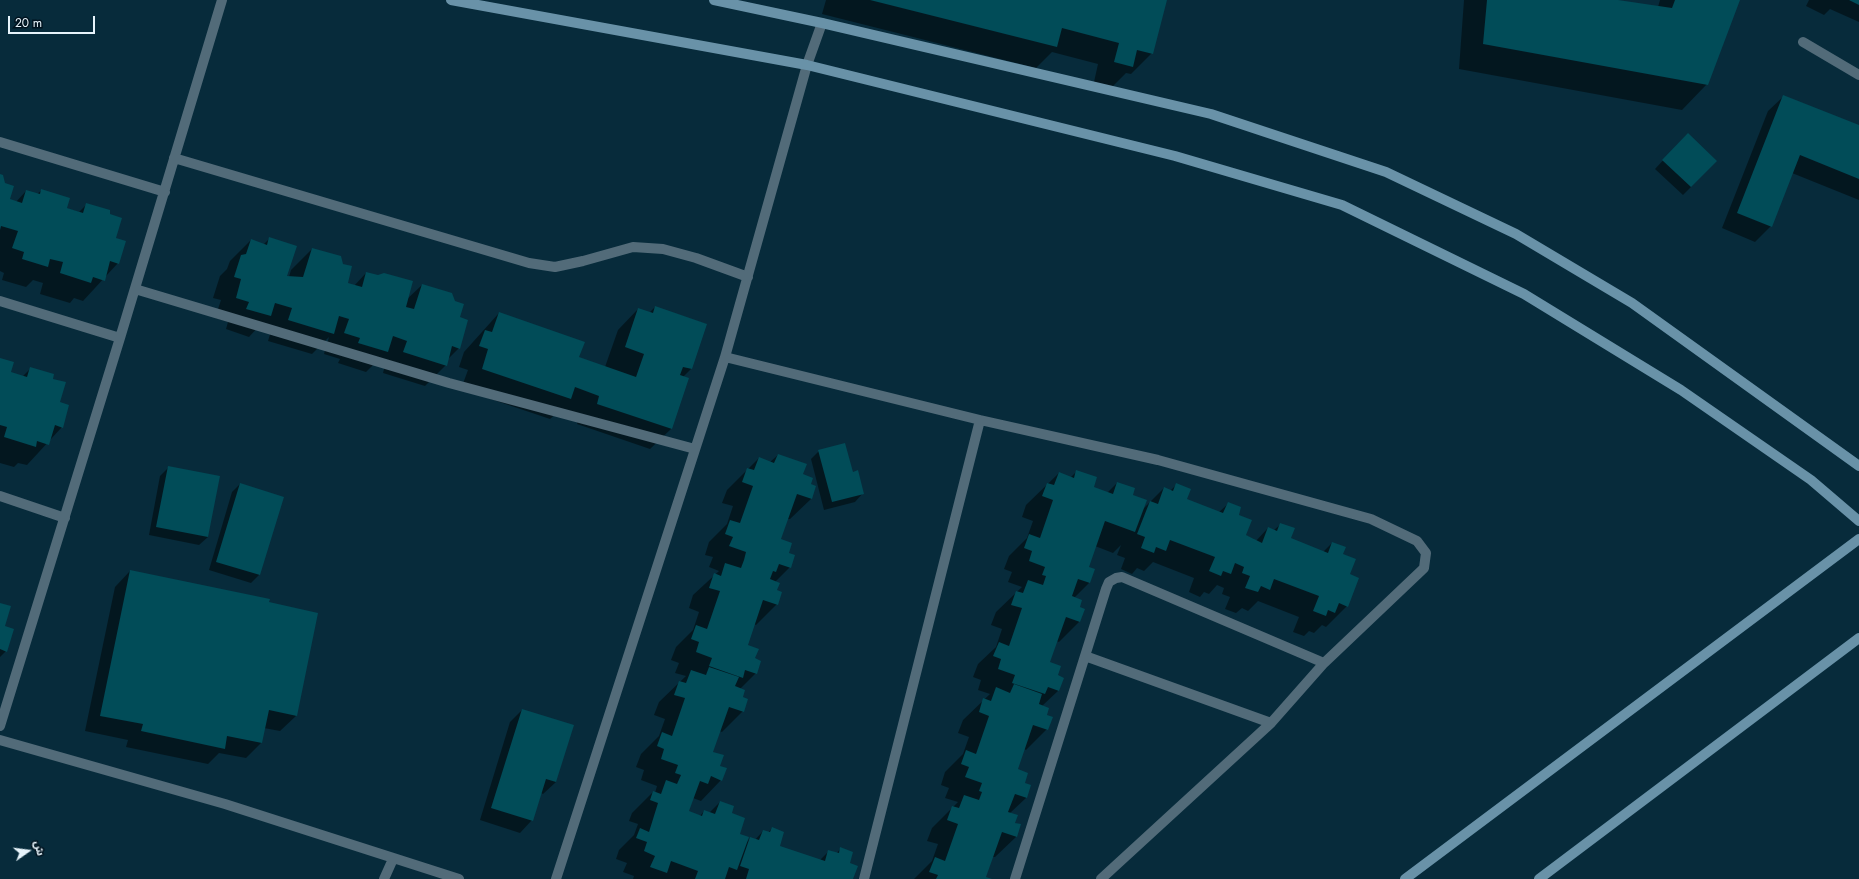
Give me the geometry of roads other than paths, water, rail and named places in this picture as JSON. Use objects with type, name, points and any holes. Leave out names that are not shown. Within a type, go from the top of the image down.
[{"type":"street","points":[[0,726],[165,192],[222,0]]},
{"type":"street","points":[[451,0],[807,65],[1175,156],[1342,205],[1524,294],[1667,381],[1811,480],[1859,521]]},
{"type":"street","points":[[714,0],[822,23],[1211,114],[1386,172],[1516,234],[1632,303],[1859,466]]},
{"type":"street","points":[[556,879],[725,357],[807,65],[822,23]]},
{"type":"street","points":[[1803,42],[1859,75]]},
{"type":"street","points":[[0,142],[165,192]]},
{"type":"street","points":[[174,158],[529,264],[555,266],[583,261],[633,247],[663,249],[696,258],[748,277]]},
{"type":"street","points":[[135,289],[450,383],[695,450]]},
{"type":"street","points":[[0,301],[120,338]]},
{"type":"street","points":[[725,357],[980,420],[1158,460],[1371,519],[1398,530],[1417,541],[1426,553],[1424,568],[1324,663],[1271,723],[1101,879]]},
{"type":"street","points":[[864,879],[980,420]]},
{"type":"street","points":[[0,496],[65,518]]},
{"type":"street","points":[[1405,879],[1859,539]]},
{"type":"street","points":[[1016,879],[1109,582],[1116,578],[1122,577],[1324,663]]},
{"type":"street","points":[[1539,879],[1859,638]]},
{"type":"street","points":[[1085,656],[1271,723]]},
{"type":"street","points":[[0,740],[225,804],[459,879]]},
{"type":"street","points":[[384,879],[393,859]]}]
